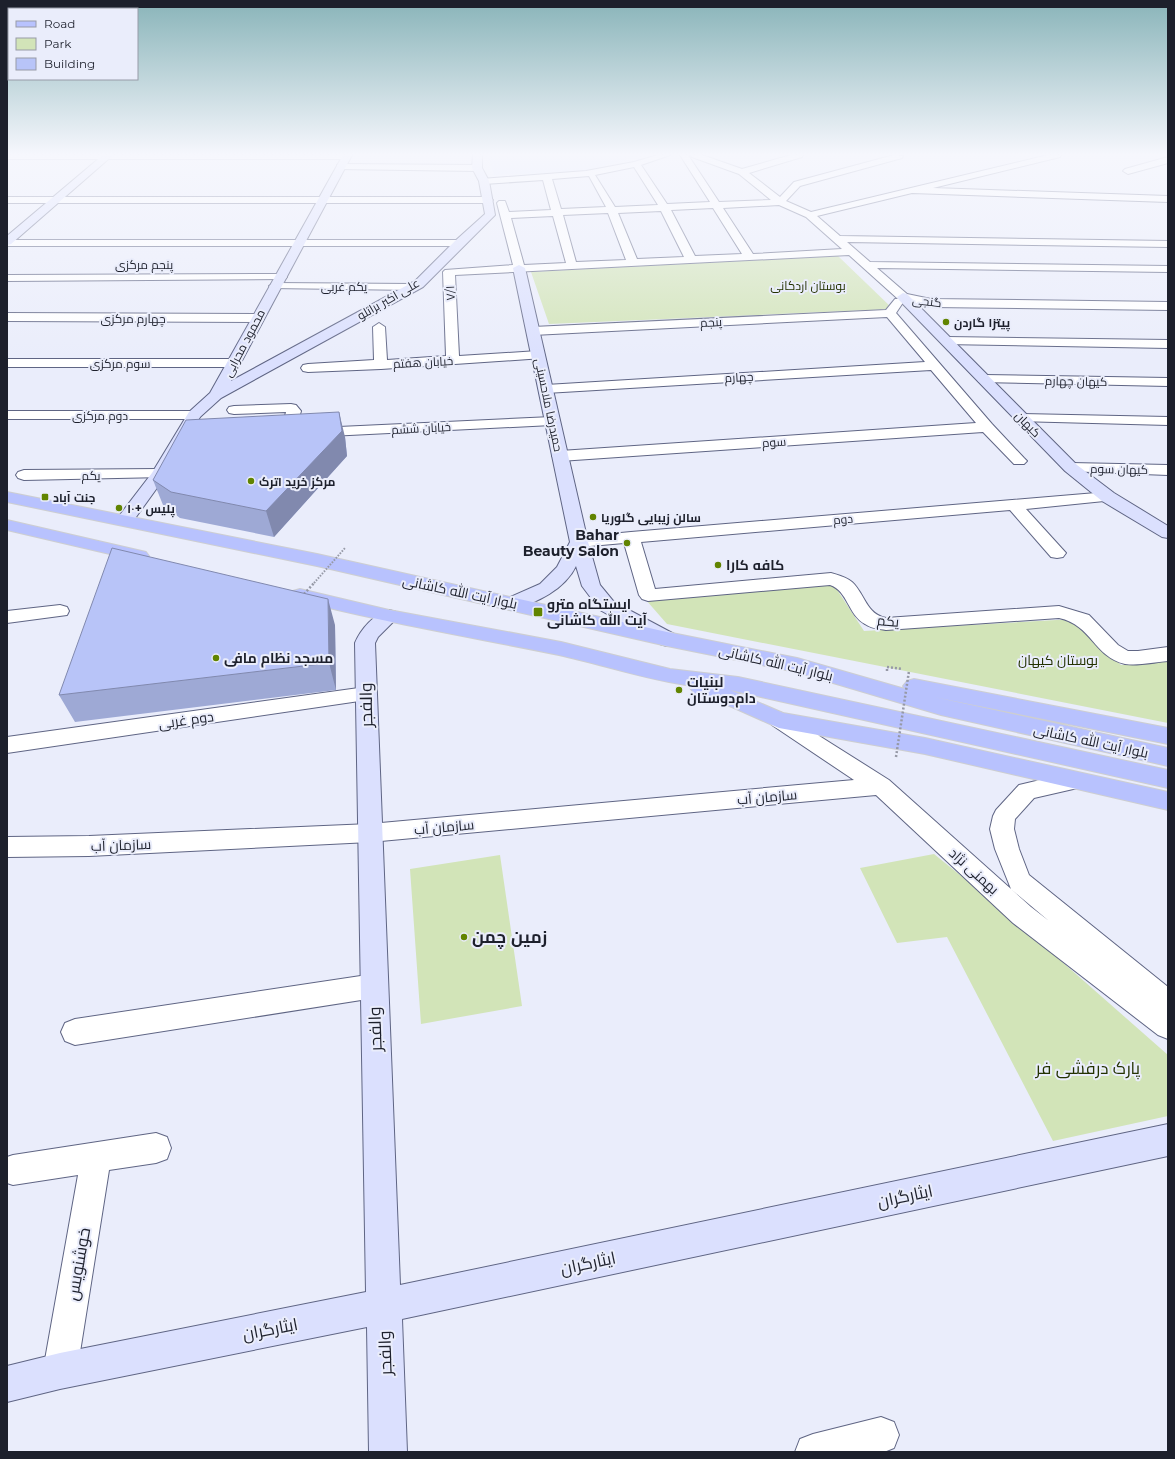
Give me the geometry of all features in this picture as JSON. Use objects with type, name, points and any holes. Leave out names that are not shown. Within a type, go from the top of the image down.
[{"type":"main road","name":"بلوار آیت الله کاشانی","points":[[7,497],[316,560],[513,603],[667,639],[798,665],[941,707],[1168,757]]},
{"type":"main road","points":[[7,525],[158,560]]},
{"type":"main road","name":"بلوار آیت الله کاشانی","points":[[281,590],[389,616],[561,649],[670,676],[738,684],[1168,779]]},
{"type":"main road","points":[[798,665],[1168,736]]},
{"type":"main road","points":[[670,676],[740,702],[779,720],[925,746],[1074,781],[1168,801]]},
{"type":"street","points":[[7,242],[29,223]]},
{"type":"street","name":"محمود محرابی","points":[[124,520],[159,474],[194,415],[216,395],[310,223]]},
{"type":"street","name":"علی اکبر براتلو","points":[[216,395],[419,284],[459,243],[482,223]]},
{"type":"street","points":[[509,223],[519,268],[850,252]]},
{"type":"street","points":[[561,223],[572,266]]},
{"type":"street","points":[[617,223],[633,263]]},
{"type":"street","points":[[672,223],[691,260]]},
{"type":"street","points":[[728,223],[750,258]]},
{"type":"street","name":"کیهان","points":[[819,223],[903,297],[1071,468],[1108,497],[1168,533]]},
{"type":"street","points":[[836,239],[1168,244]]},
{"type":"street","points":[[7,242],[459,243]]},
{"type":"street","points":[[866,266],[1168,269]]},
{"type":"street","name":"حمیدرضا ملاحسینی","points":[[519,268],[579,542],[591,586],[607,606],[667,639]]},
{"type":"street","name":"۷/۱","points":[[453,360],[449,272],[519,268]]},
{"type":"street","name":"پنجم مرکزی","points":[[7,278],[278,281]]},
{"type":"street","name":"یکم غربی","points":[[278,281],[414,287]]},
{"type":"street","points":[[903,297],[890,313],[933,366],[1019,461]]},
{"type":"street","name":"گنجی","points":[[903,297],[1168,300]]},
{"type":"street","name":"گنجی","points":[[903,297],[931,303],[1168,306]]},
{"type":"street","name":"پنجم","points":[[533,331],[890,313]]},
{"type":"street","name":"چهارم مرکزی","points":[[7,318],[258,318]]},
{"type":"street","points":[[379,327],[381,365]]},
{"type":"street","points":[[947,342],[1168,344]]},
{"type":"street","name":"خیابان هفتم","points":[[308,368],[538,355]]},
{"type":"street","name":"سوم مرکزی","points":[[7,363],[234,363]]},
{"type":"street","name":"چهارم","points":[[546,389],[933,366]]},
{"type":"street","name":"کیهان چهارم","points":[[984,379],[1168,382]]},
{"type":"street","name":"خیابان ششم","points":[[234,410],[291,408],[294,410],[288,432],[289,434],[552,421]]},
{"type":"street","name":"دوم مرکزی","points":[[7,415],[194,415]]},
{"type":"street","points":[[1022,418],[1168,420]]},
{"type":"street","name":"سوم","points":[[560,456],[987,427]]},
{"type":"street","name":"کیهان سوم","points":[[1071,468],[1168,470]]},
{"type":"street","name":"یکم","points":[[24,475],[159,474]]},
{"type":"street","name":"دوم","points":[[579,542],[1108,497]]},
{"type":"street","points":[[1014,505],[1058,554]]},
{"type":"street","name":"یکم","points":[[631,537],[648,595],[831,579],[841,581],[848,587],[863,613],[871,621],[886,624],[1059,612],[1072,614],[1085,621],[1107,647],[1118,654],[1134,658],[1168,654]]},
{"type":"street","points":[[513,603],[547,588],[565,570],[579,542]]},
{"type":"street","points":[[7,617],[60,612]]},
{"type":"street","name":"والفجر","points":[[388,1452],[365,643],[369,634],[389,616]]},
{"type":"street","name":"دوم غربی","points":[[7,745],[366,694]]},
{"type":"street","name":"بهمنی نژاد","points":[[779,720],[880,786],[1022,915],[1168,1026]]},
{"type":"street","name":"بهمنی نژاد","points":[[1074,781],[1027,791],[1004,816],[1002,829],[1007,849],[1020,882],[1168,1004]]},
{"type":"street","name":"سازمان آب","points":[[7,847],[89,846],[370,833],[880,786]]},
{"type":"street","points":[[74,1032],[374,986]]},
{"type":"street","name":"ایثارگران","points":[[7,1384],[60,1371],[383,1306],[1168,1140]]},
{"type":"street","points":[[13,1170],[156,1148]]},
{"type":"street","name":"خوشنویس","points":[[60,1371],[96,1157]]},
{"type":"street","points":[[813,1452],[881,1435]]},
{"type":"path","points":[[300,600],[345,548]]},
{"type":"path","points":[[887,667],[909,671],[896,758]]},
{"type":"green space","name":"بوستان اردکانی","points":[[838,256],[893,309],[549,324],[531,272]]},
{"type":"green space","name":"بوستان کیهان","points":[[834,585],[864,631],[1074,619],[1121,665],[1168,659],[1168,723],[667,624],[646,600]]},
{"type":"green space","name":"پارک درفشی فر","points":[[934,854],[1001,908],[1168,1055],[1168,1116],[1053,1141],[947,937],[897,943],[860,868]]},
{"type":"green space","name":"زمین چمن","points":[[500,855],[522,1006],[421,1024],[410,869]]},
{"type":"building","name":"مرکز خرید اترک","points":[[339,412],[342,431],[266,511],[171,492],[153,480],[186,420]]},
{"type":"building","name":"مسجد نظام مافی","points":[[112,548],[328,599],[329,663],[59,695]]},
{"type":"place","name":"پیتزا گاردن","points":[[946,322]]},
{"type":"place","name":"مرکز خرید اترک","points":[[251,481]]},
{"type":"place","name":"جنت آباد","points":[[45,497]]},
{"type":"place","name":"پلیس +۱۰","points":[[119,508]]},
{"type":"place","name":"سالن زیبایی گلوريا","points":[[593,517]]},
{"type":"place","name":"Bahar Beauty Salon","points":[[627,543]]},
{"type":"place","name":"کافه کارا","points":[[718,565]]},
{"type":"place","name":"ایستگاه مترو آیت الله کاشانی","points":[[538,612]]},
{"type":"place","name":"مسجد نظام مافی","points":[[216,658]]},
{"type":"place","name":"لبنیات دام‌دوستان","points":[[679,690]]},
{"type":"place","name":"زمین چمن","points":[[464,937]]}]
